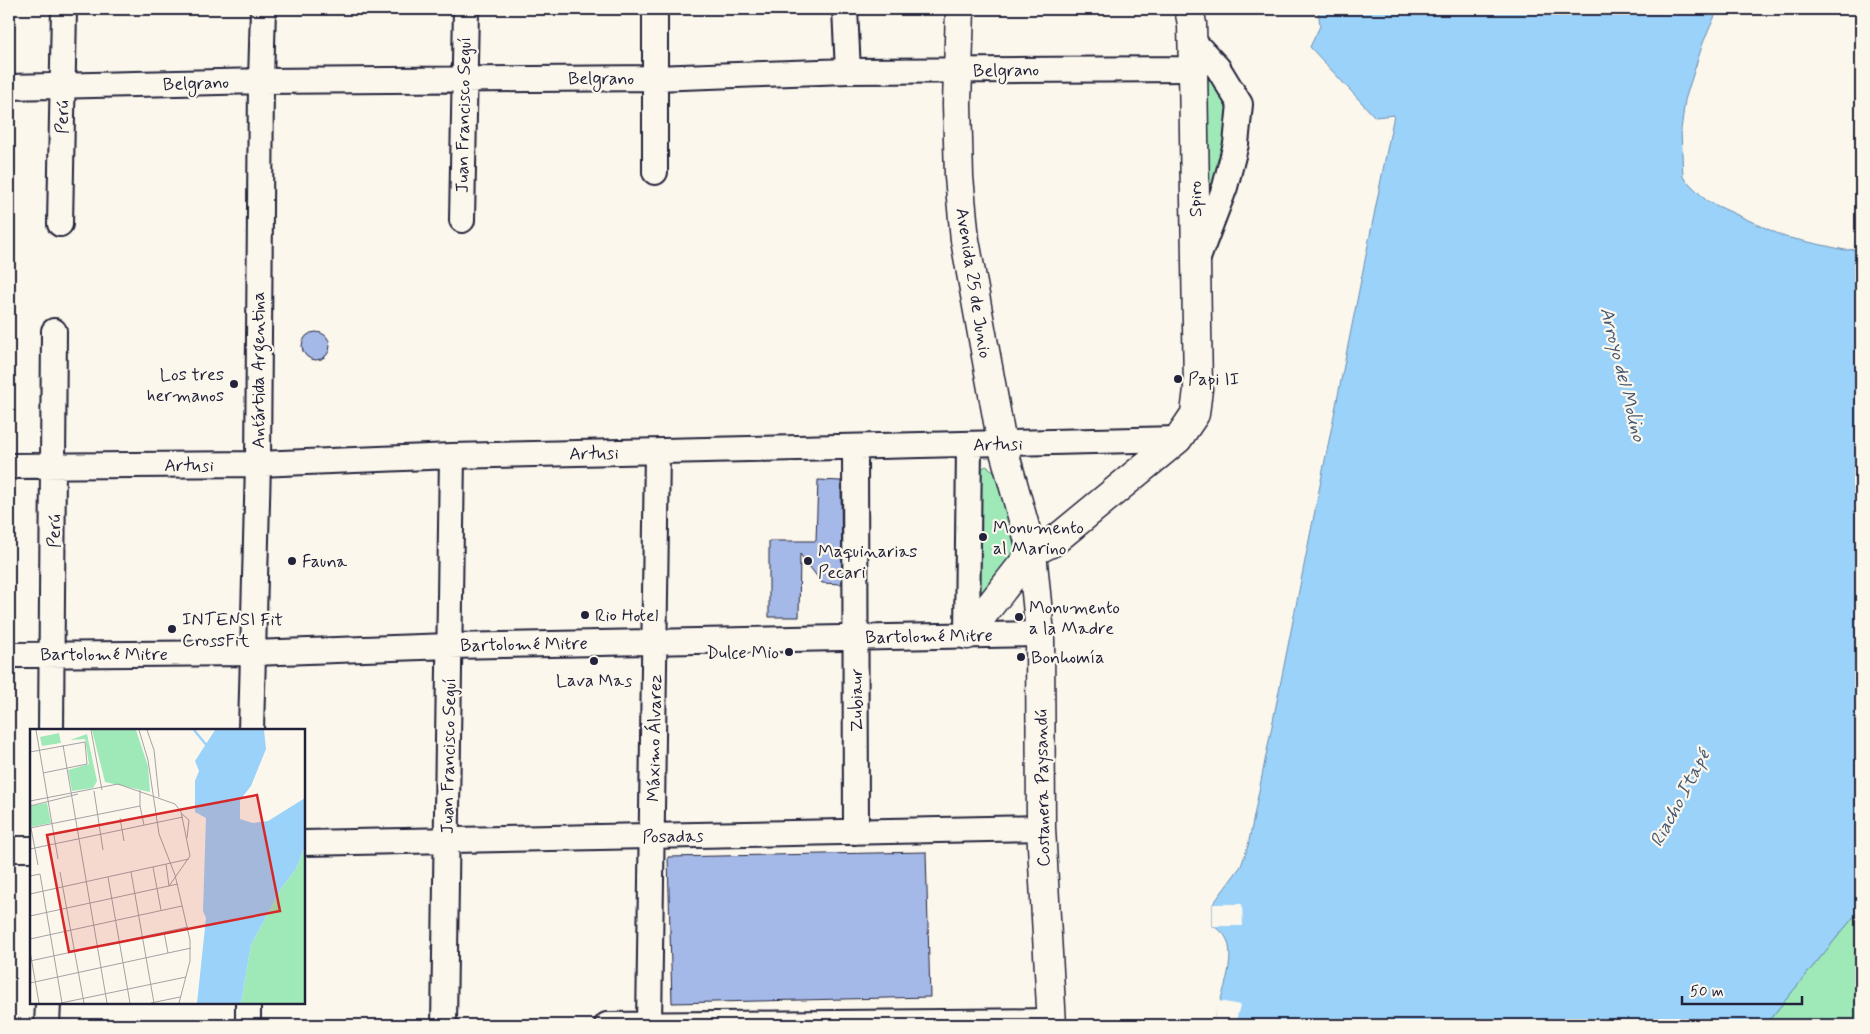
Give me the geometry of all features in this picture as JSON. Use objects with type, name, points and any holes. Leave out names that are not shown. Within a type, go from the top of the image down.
[{"type":"main road","name":"Avenida 25 de Junio","points":[[960,9],[958,71],[959,177],[965,240],[1002,444],[1032,552]]},
{"type":"main road","name":"Spiro","points":[[1178,439],[1195,414],[1198,389],[1193,69],[1189,9]]},
{"type":"main road","points":[[967,635],[1032,552],[1053,542],[1178,439]]},
{"type":"main road","name":"Costanera Paysandú","points":[[1032,552],[1040,634],[1041,828],[1052,1023]]},
{"type":"street","name":"Perú","points":[[60,224],[64,9]]},
{"type":"street","name":"Antártida Argentina","points":[[252,729],[252,653],[258,464],[260,81],[263,9]]},
{"type":"street","name":"Juan Francisco Seguí","points":[[462,220],[466,9]]},
{"type":"street","points":[[656,9],[656,172]]},
{"type":"street","points":[[845,9],[848,71]]},
{"type":"street","points":[[1192,40],[1218,68],[1240,104],[1236,144],[1225,187],[1196,263]]},
{"type":"street","name":"Belgrano","points":[[9,87],[260,81],[655,78],[848,71],[1193,69]]},
{"type":"street","name":"Perú","points":[[52,729],[55,465],[54,331]]},
{"type":"street","name":"Artusi","points":[[9,466],[258,464],[452,456],[1178,439]]},
{"type":"street","points":[[967,635],[969,445]]},
{"type":"street","name":"Zubiaur","points":[[855,447],[856,832]]},
{"type":"street","name":"Máximo Álvarez","points":[[649,1025],[657,452]]},
{"type":"street","name":"Juan Francisco Seguí","points":[[444,1025],[452,456]]},
{"type":"street","name":"Bartolomé Mitre","points":[[9,656],[252,653],[449,646],[1040,634]]},
{"type":"street","name":"Posadas","points":[[305,843],[1041,828]]},
{"type":"street","points":[[9,849],[30,849]]},
{"type":"street","points":[[47,1025],[48,1004]]},
{"type":"street","points":[[248,1004],[248,1025]]},
{"type":"street","points":[[607,1025],[1052,1023]]},
{"type":"green space","points":[[1210,74],[1230,107],[1230,155],[1208,213],[1203,84]]},
{"type":"green space","points":[[986,466],[997,473],[1018,540],[1012,566],[975,598],[975,473]]},
{"type":"green space","points":[[1861,908],[1861,1025],[1765,1025]]},
{"type":"water","points":[[1318,9],[1718,9],[1703,43],[1685,100],[1681,130],[1683,177],[1707,201],[1785,237],[1845,250],[1861,249],[1861,908],[1765,1025],[1212,1025],[1223,993],[1230,956],[1229,945],[1225,936],[1213,926],[1213,904],[1241,866],[1248,846],[1394,115],[1375,117],[1310,47],[1320,26]]},
{"type":"pier","points":[[1213,904],[1242,904],[1243,926],[1213,926]]},
{"type":"pier","points":[[1219,1001],[1240,1005],[1235,1025],[1212,1025]]},
{"type":"building","points":[[316,332],[326,336],[330,346],[326,356],[316,360],[306,356],[302,346],[306,336]]},
{"type":"building","name":"Maquinarias Pecari","points":[[818,480],[841,481],[842,584],[822,583],[800,554],[799,617],[769,617],[769,541],[816,541]]},
{"type":"building","points":[[926,852],[930,997],[672,1003],[668,857]]},
{"type":"place","name":"Papi II","points":[[1178,379]]},
{"type":"place","name":"Los tres hermanos","points":[[234,384]]},
{"type":"place","name":"Monumento al Marino","points":[[983,537]]},
{"type":"place","name":"Fauna","points":[[292,561]]},
{"type":"place","name":"Maquinarias Pecari","points":[[808,561]]},
{"type":"place","name":"Rio Hotel","points":[[585,615]]},
{"type":"place","name":"Monumento a la Madre","points":[[1019,617]]},
{"type":"place","name":"INTENSI Fit CrossFit","points":[[172,629]]},
{"type":"place","name":"Dulce Mio","points":[[789,652]]},
{"type":"place","name":"Bonhomía","points":[[1021,657]]},
{"type":"place","name":"Lava Mas","points":[[594,661]]},
{"type":"water label","name":"Arroyo del Molino","points":[[1624,374]]},
{"type":"water label","name":"Riacho Itapé","points":[[1679,798]]}]
